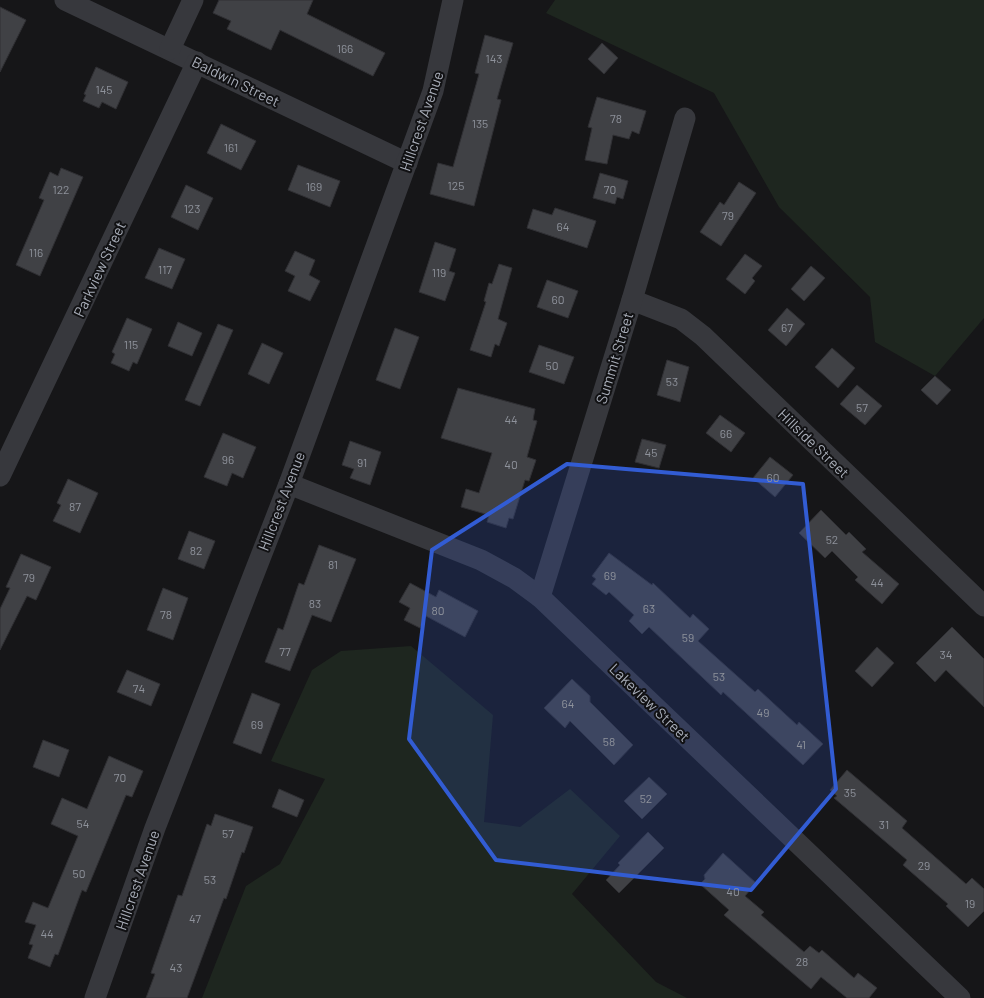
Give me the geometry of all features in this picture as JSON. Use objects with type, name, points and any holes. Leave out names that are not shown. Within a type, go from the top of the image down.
[{"type":"street","name":"Baldwin Street","points":[[65,0],[407,163]]},
{"type":"street","points":[[170,49],[193,0]]},
{"type":"street","name":"Hillcrest Avenue","points":[[95,998],[171,785],[288,484],[433,92],[453,0]]},
{"type":"street","name":"Parkview Street","points":[[0,476],[197,62]]},
{"type":"street","name":"Summit Street","points":[[540,597],[632,300],[685,118]]},
{"type":"street","name":"Hillside Street","points":[[632,300],[681,319],[702,336],[984,606]]},
{"type":"street","name":"Lakeview Street","points":[[288,484],[481,560],[514,578],[540,597],[960,998]]},
{"type":"highlighted area","points":[[567,464],[803,484],[836,789],[751,890],[496,860],[409,739],[432,550]]},
{"type":"shaded area","points":[[555,0],[984,0],[984,318],[935,376],[875,342],[870,297],[779,207],[714,93],[546,13]]},
{"type":"shaded area","points":[[411,646],[493,715],[484,822],[520,827],[570,789],[620,836],[572,894],[656,982],[687,998],[202,998],[246,886],[280,864],[325,779],[271,761],[312,670],[341,651]]},
{"type":"building","points":[[219,0],[313,0],[307,14],[385,53],[373,76],[280,30],[271,50],[227,29],[231,21],[213,13]]},
{"type":"building","points":[[0,7],[26,20],[0,72]]},
{"type":"building","points":[[485,35],[513,43],[497,99],[501,100],[474,206],[430,194],[438,163],[453,167],[479,74],[475,73]]},
{"type":"building","points":[[602,43],[618,58],[604,74],[588,59]]},
{"type":"building","points":[[96,67],[128,82],[116,109],[102,102],[99,108],[83,101],[86,95],[84,94]]},
{"type":"building","points":[[597,97],[646,111],[639,134],[632,131],[629,139],[613,135],[607,164],[585,160],[592,128],[588,127]]},
{"type":"building","points":[[221,124],[256,141],[241,170],[207,153]]},
{"type":"building","points":[[298,165],[340,181],[330,207],[288,190]]},
{"type":"building","points":[[61,168],[83,177],[40,276],[16,265],[44,200],[39,198],[50,172],[58,176]]},
{"type":"building","points":[[600,173],[628,181],[623,199],[617,197],[615,204],[593,198]]},
{"type":"building","points":[[739,182],[756,193],[721,246],[700,232],[720,202],[724,205]]},
{"type":"building","points":[[186,185],[213,198],[198,230],[171,217]]},
{"type":"building","points":[[555,208],[596,221],[587,248],[527,228],[533,209],[552,215]]},
{"type":"building","points":[[435,242],[456,249],[449,271],[455,273],[445,301],[419,292]]},
{"type":"building","points":[[159,248],[185,259],[172,289],[145,278]]},
{"type":"building","points":[[295,251],[315,260],[309,275],[320,281],[310,301],[288,291],[295,276],[285,271]]},
{"type":"building","points":[[745,254],[762,266],[752,278],[755,281],[745,294],[726,279]]},
{"type":"building","points":[[499,264],[512,268],[498,319],[507,323],[499,346],[495,344],[491,357],[470,350],[486,302],[484,301],[489,283],[492,284]]},
{"type":"building","points":[[811,266],[825,278],[804,301],[791,289]]},
{"type":"building","points":[[547,280],[578,291],[568,318],[537,307]]},
{"type":"building","points":[[787,308],[805,324],[786,346],[768,330]]},
{"type":"building","points":[[127,318],[152,329],[137,364],[133,362],[129,371],[111,363],[115,354],[112,352]]},
{"type":"building","points":[[178,322],[202,333],[192,356],[168,346]]},
{"type":"building","points":[[218,324],[233,330],[200,406],[185,400]]},
{"type":"building","points":[[395,328],[419,337],[400,389],[376,380]]},
{"type":"building","points":[[262,343],[283,353],[269,384],[248,374]]},
{"type":"building","points":[[539,345],[574,357],[564,384],[529,372]]},
{"type":"building","points":[[832,348],[855,368],[838,388],[815,367]]},
{"type":"building","points":[[667,360],[689,367],[680,402],[657,395]]},
{"type":"building","points":[[935,376],[951,390],[937,405],[921,390]]},
{"type":"building","points":[[857,385],[882,406],[865,425],[840,404]]},
{"type":"building","points":[[458,388],[535,409],[533,420],[537,421],[527,457],[536,460],[529,481],[525,480],[513,519],[509,518],[506,528],[487,522],[489,515],[461,507],[466,489],[479,493],[492,453],[441,438]]},
{"type":"building","points":[[720,415],[745,433],[731,452],[706,433]]},
{"type":"building","points":[[223,433],[256,447],[243,478],[232,473],[227,486],[204,477]]},
{"type":"building","points":[[642,439],[666,445],[659,468],[635,462]]},
{"type":"building","points":[[350,441],[381,452],[370,485],[350,478],[354,469],[342,465]]},
{"type":"building","points":[[770,457],[793,475],[775,497],[753,478]]},
{"type":"building","points":[[68,479],[98,493],[80,533],[53,521],[61,505],[57,503]]},
{"type":"building","points":[[821,510],[846,535],[849,532],[866,549],[862,552],[899,584],[882,604],[855,580],[858,577],[832,551],[825,558],[799,533]]},
{"type":"building","points":[[189,531],[215,541],[204,569],[178,559]]},
{"type":"building","points":[[319,545],[356,559],[331,622],[312,615],[290,671],[265,662],[278,628],[283,630],[299,583],[304,585]]},
{"type":"building","points":[[609,553],[652,585],[653,583],[690,618],[693,614],[709,629],[698,641],[755,692],[758,689],[797,725],[799,722],[823,744],[803,765],[723,692],[721,695],[649,627],[642,634],[629,621],[634,615],[609,592],[606,595],[592,584],[596,579],[592,576]]},
{"type":"building","points":[[21,554],[51,567],[36,600],[27,596],[0,650],[0,609],[10,588],[6,587]]},
{"type":"building","points":[[410,583],[436,597],[439,590],[478,611],[465,637],[426,616],[420,628],[404,620],[410,608],[399,602]]},
{"type":"building","points":[[163,588],[188,598],[173,640],[147,630]]},
{"type":"building","points":[[952,627],[984,659],[984,707],[946,670],[935,682],[916,663]]},
{"type":"building","points":[[877,647],[894,663],[872,687],[855,671]]},
{"type":"building","points":[[127,670],[160,684],[151,706],[117,692]]},
{"type":"building","points":[[572,679],[590,696],[590,702],[633,745],[614,765],[570,721],[565,728],[544,708]]},
{"type":"building","points":[[252,693],[280,704],[261,754],[233,743]]},
{"type":"building","points":[[43,740],[69,750],[59,777],[33,767]]},
{"type":"building","points":[[109,756],[143,771],[132,797],[126,795],[86,892],[82,890],[58,955],[55,954],[50,967],[28,958],[33,945],[29,944],[36,925],[25,922],[33,902],[48,908],[78,836],[51,824],[62,798],[87,809]]},
{"type":"building","points":[[847,770],[907,821],[902,828],[966,884],[972,878],[984,889],[984,911],[968,927],[946,906],[948,904],[903,865],[907,860],[834,798],[837,796],[830,790]]},
{"type":"building","points":[[649,777],[667,794],[642,819],[624,801]]},
{"type":"building","points":[[279,789],[304,800],[297,817],[272,807]]},
{"type":"building","points":[[215,814],[253,827],[244,853],[242,852],[226,899],[224,898],[187,998],[146,998],[155,974],[151,973],[178,895],[182,896],[207,824],[211,826]]},
{"type":"building","points":[[648,832],[664,848],[619,893],[606,880],[620,865],[618,863]]},
{"type":"building","points":[[723,853],[756,883],[745,896],[764,912],[761,915],[804,952],[810,946],[819,953],[822,950],[854,978],[858,973],[877,988],[869,998],[847,998],[821,977],[811,989],[724,915],[729,910],[700,884],[705,879],[704,875]]}]
